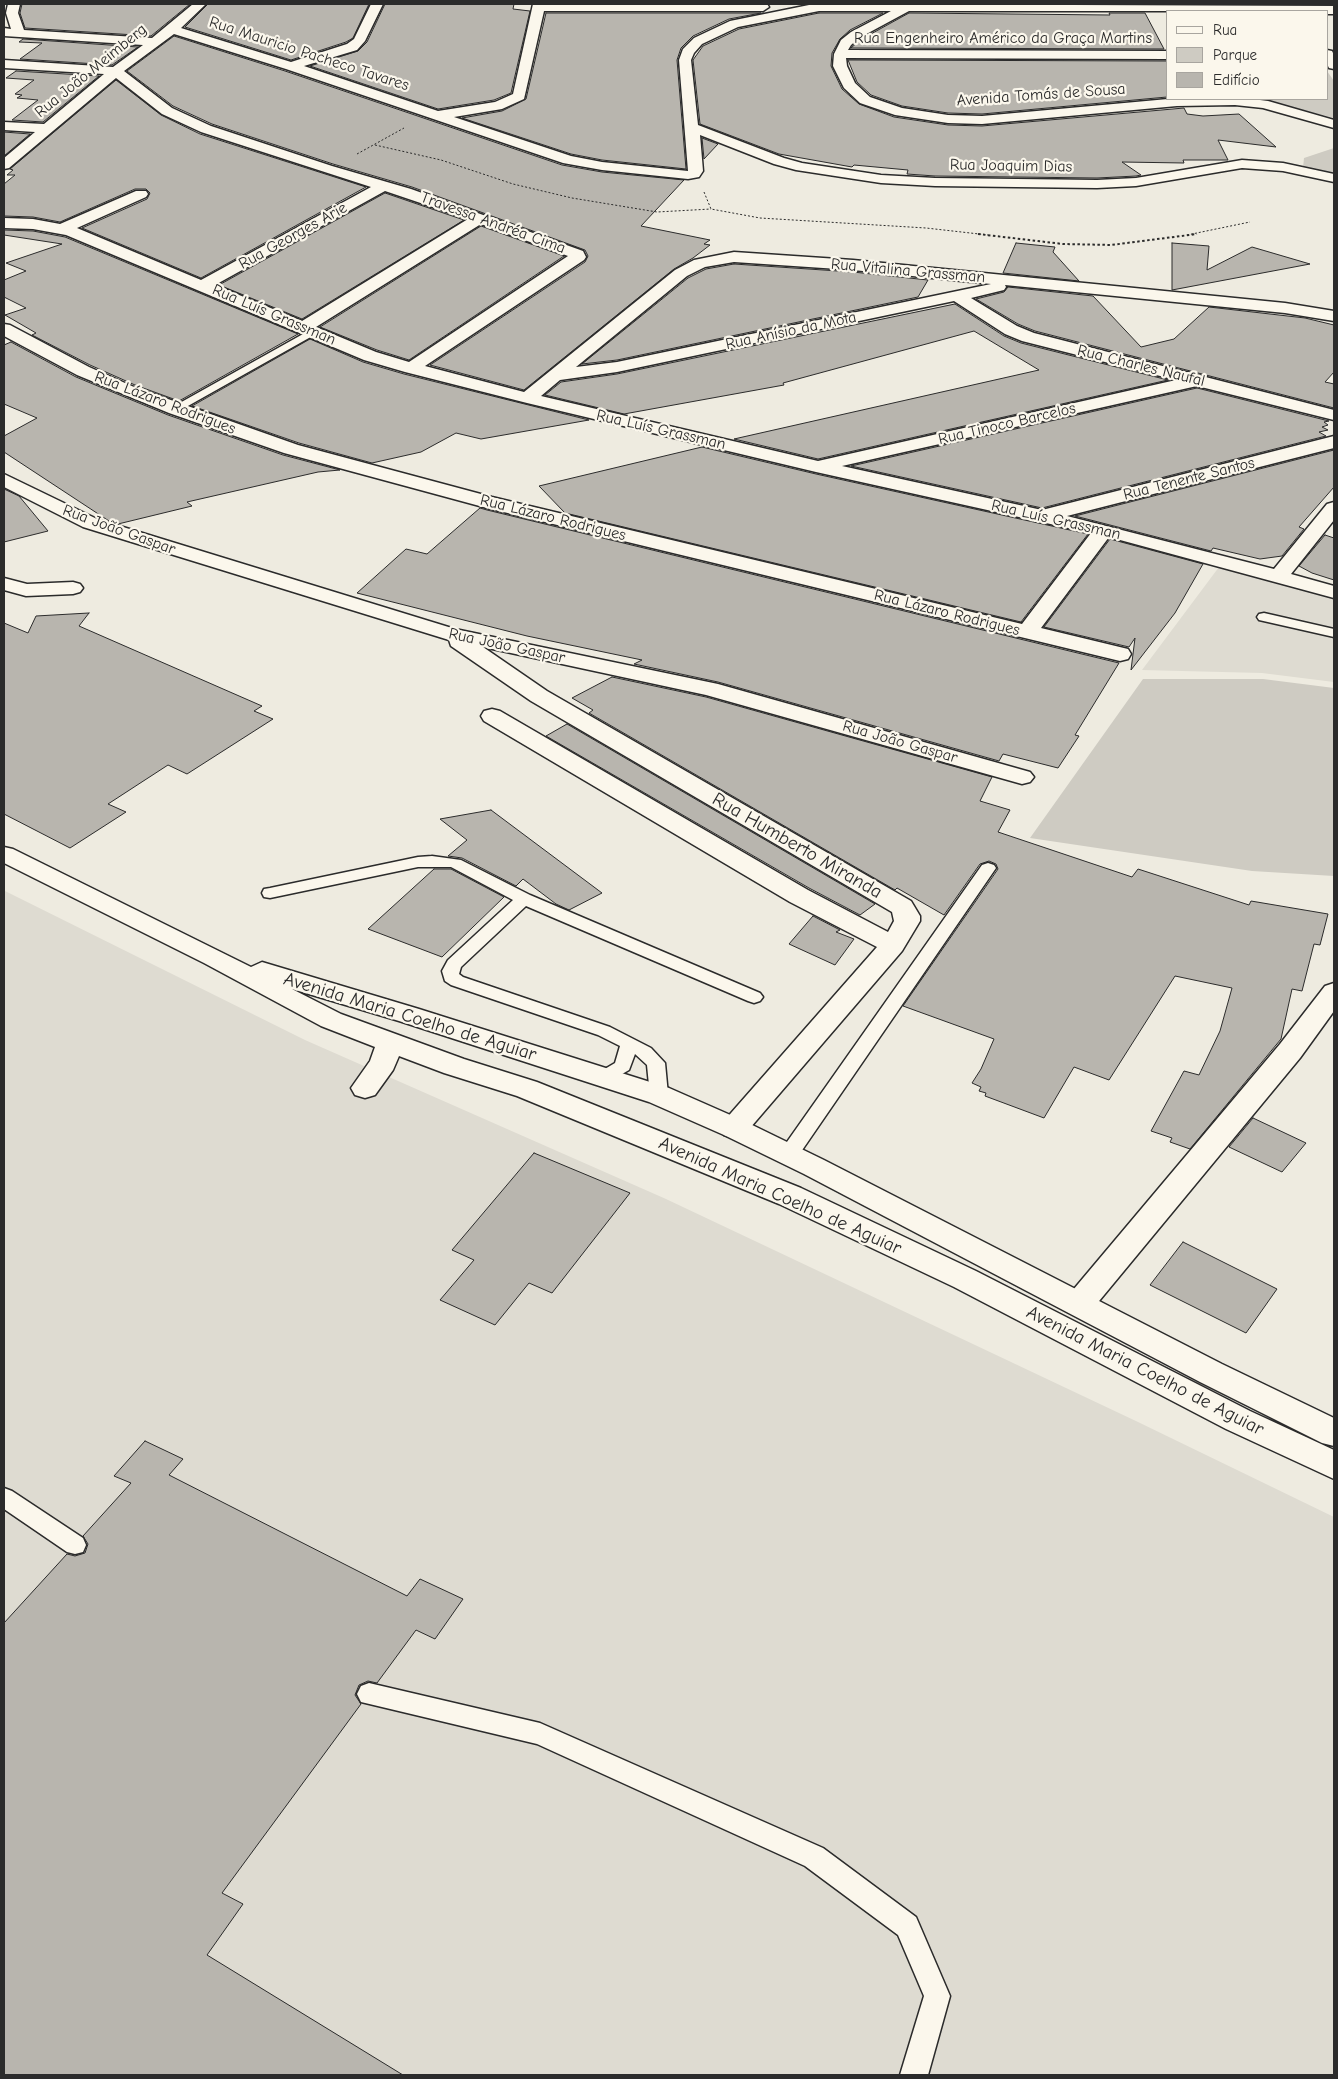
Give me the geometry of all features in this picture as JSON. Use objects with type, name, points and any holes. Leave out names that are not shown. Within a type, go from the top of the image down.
[{"type":"street","points":[[14,4],[12,13],[18,33]]},
{"type":"street","name":"Rua João Meimberg","points":[[4,165],[115,71],[172,29],[200,4]]},
{"type":"street","points":[[291,66],[352,46],[359,41],[377,4]]},
{"type":"street","points":[[433,113],[464,112],[497,106],[519,96],[539,5],[828,5],[1297,8],[1334,10]]},
{"type":"street","points":[[694,174],[696,172],[693,128],[685,60],[688,52],[698,41],[734,24],[828,5]]},
{"type":"street","points":[[840,54],[845,44],[855,35],[908,7]]},
{"type":"street","name":"Rua Mauricio Pacheco Tavares","points":[[172,29],[291,66],[568,160],[665,174],[694,174]]},
{"type":"street","points":[[4,32],[154,42]]},
{"type":"street","name":"Rua Engenheiro Américo da Graça Martins","points":[[840,54],[1166,55]]},
{"type":"street","name":"Avenida Tomás de Sousa","points":[[840,54],[840,66],[849,85],[865,100],[883,107],[919,116],[948,120],[982,120],[1177,102],[1235,101],[1263,104],[1334,124]]},
{"type":"street","points":[[4,64],[115,71]]},
{"type":"street","name":"Travessa Andréa Cima","points":[[115,71],[130,80],[167,111],[206,129],[406,192],[568,250],[578,256],[411,368]]},
{"type":"street","points":[[4,126],[49,128]]},
{"type":"street","name":"Rua Joaquim Dias","points":[[693,128],[801,168],[881,179],[935,182],[1097,184],[1136,182],[1242,164],[1283,167],[1334,178]]},
{"type":"street","name":"Rua Georges Arie","points":[[202,286],[383,186]]},
{"type":"street","points":[[62,229],[141,194]]},
{"type":"street","points":[[307,330],[479,219]]},
{"type":"street","name":"Rua Luís Grassman","points":[[4,223],[33,224],[62,229],[100,242],[370,356],[411,368],[527,398],[816,466],[1104,530],[1334,592]]},
{"type":"street","name":"Rua Vitalina Grassman","points":[[527,398],[681,273],[700,263],[717,258],[774,259],[854,265],[1285,308],[1334,316]]},
{"type":"street","name":"Rua Anísio da Mota","points":[[557,375],[617,367],[1024,281]]},
{"type":"street","name":"Rua Charles Naufal","points":[[957,296],[1022,335],[1334,415]]},
{"type":"street","name":"Rua Lázaro Rodrigues","points":[[4,329],[82,371],[175,409],[291,449],[381,475],[506,507],[1120,654]]},
{"type":"street","name":"Rua Tinoco Barcelos","points":[[816,466],[1197,381]]},
{"type":"street","name":"Rua Tenente Santos","points":[[1044,516],[1334,442]]},
{"type":"street","name":"Rua João Gaspar","points":[[4,480],[98,526],[450,634],[710,689],[1022,776]]},
{"type":"street","points":[[1279,576],[1334,508]]},
{"type":"street","points":[[1026,632],[1104,530]]},
{"type":"street","points":[[4,584],[26,590],[73,588]]},
{"type":"street","name":"Rua Humberto Miranda","points":[[450,634],[539,696],[902,906],[908,916],[893,945],[734,1128]]},
{"type":"street","points":[[492,716],[799,896],[893,945]]},
{"type":"street","name":"Avenida Maria Coelho de Aguiar","points":[[4,854],[213,957],[331,1020],[454,1066],[527,1089],[790,1196],[965,1280],[1238,1420],[1334,1465]]},
{"type":"street","name":"Avenida Maria Coelho de Aguiar","points":[[213,957],[409,1015],[604,1077],[685,1106],[789,1154],[1334,1433]]},
{"type":"street","points":[[1079,1304],[1290,1051],[1334,992]]},
{"type":"street","points":[[365,1088],[383,1063],[391,1041]]},
{"type":"street","points":[[454,1066],[685,1106]]},
{"type":"lane","points":[[175,409],[307,330]]},
{"type":"lane","points":[[1264,618],[1334,633]]},
{"type":"lane","points":[[270,893],[400,866],[432,861],[455,863],[524,899],[754,998]]},
{"type":"lane","points":[[789,1154],[988,868]]},
{"type":"lane","points":[[524,899],[454,964],[450,971],[451,977],[457,981],[604,1031],[630,1043],[645,1052],[656,1063],[658,1095]]},
{"type":"lane","points":[[604,1077],[623,1066],[630,1043]]},
{"type":"lane","points":[[4,1497],[75,1544]]},
{"type":"lane","points":[[369,1694],[540,1734],[814,1856],[907,1926],[937,1996],[914,2075]]},
{"type":"path","points":[[327,168],[375,145],[433,113]]},
{"type":"path","points":[[375,145],[441,160],[514,184],[582,200],[651,211],[711,209],[760,218],[926,228],[1063,244],[1111,245],[1196,234],[1250,222]]},
{"type":"path","points":[[694,174],[711,209]]},
{"type":"shaded area","points":[[1219,567],[1334,597],[1334,682],[1262,673],[1142,670]]},
{"type":"shaded area","points":[[5,891],[305,1040],[666,1199],[1138,1422],[1334,1517],[1334,2075],[4,2075]]},
{"type":"green space","points":[[1328,72],[1334,81],[1334,118],[1265,100],[1328,100]]},
{"type":"green space","points":[[1334,148],[1334,174],[1303,168],[1304,158]]},
{"type":"green space","points":[[1143,679],[1263,679],[1334,688],[1334,876],[1252,871],[1030,838]]},
{"type":"building","points":[[22,4],[190,4],[151,36],[25,28],[20,13]]},
{"type":"building","points":[[208,4],[369,4],[353,38],[291,60],[185,27]]},
{"type":"building","points":[[385,4],[514,4],[513,9],[530,11],[511,93],[494,100],[438,109],[310,66],[358,51],[367,42]]},
{"type":"building","points":[[546,13],[761,13],[729,19],[693,36],[681,48],[677,60],[686,169],[602,160],[571,154],[462,118],[502,111],[526,99]]},
{"type":"building","points":[[819,13],[883,13],[850,30],[840,39],[832,53],[831,66],[842,89],[859,104],[894,117],[948,125],[982,126],[1184,108],[1187,114],[1203,116],[1239,114],[1276,147],[1218,140],[1228,160],[1183,160],[1184,163],[1122,162],[1141,175],[1136,176],[1097,178],[935,176],[907,174],[908,170],[854,165],[852,167],[779,154],[700,124],[693,60],[703,46],[739,29]]},
{"type":"building","points":[[909,13],[1110,15],[1109,13],[1145,13],[1164,49],[851,48],[860,40]]},
{"type":"building","points":[[174,36],[285,71],[562,165],[602,172],[684,180],[641,226],[710,240],[704,244],[710,245],[674,269],[524,390],[430,365],[585,262],[588,256],[585,250],[412,187],[333,164],[212,124],[173,106],[127,71]]},
{"type":"building","points":[[23,39],[138,47],[112,65],[20,59],[42,43],[19,42]]},
{"type":"building","points":[[848,60],[1166,61],[1166,97],[982,114],[948,113],[902,106],[871,95],[857,82]]},
{"type":"building","points":[[16,71],[99,76],[43,122],[12,120],[38,100],[17,98],[22,95],[15,94],[34,80],[6,78]]},
{"type":"building","points":[[116,80],[161,115],[200,134],[366,187],[201,278],[82,228],[147,199],[150,193],[146,189],[135,189],[60,222],[33,217],[4,216],[4,184],[15,175],[7,175],[13,170],[10,169]]},
{"type":"building","points":[[4,132],[30,134],[4,156]]},
{"type":"building","points":[[702,138],[718,144],[704,159]]},
{"type":"building","points":[[385,193],[464,220],[302,319],[219,285]]},
{"type":"building","points":[[481,226],[564,256],[409,360],[377,350],[320,327]]},
{"type":"building","points":[[4,230],[33,231],[65,237],[298,334],[179,401],[135,385],[90,365],[32,335],[36,333],[5,315],[26,308],[4,297],[4,280],[26,271],[6,263],[62,244],[4,235]]},
{"type":"building","points":[[1016,243],[1055,247],[1053,252],[1079,281],[1003,273]]},
{"type":"building","points":[[1172,243],[1209,246],[1207,270],[1252,247],[1310,264],[1172,290]]},
{"type":"building","points":[[734,264],[853,272],[928,280],[918,297],[617,360],[582,364],[688,278],[706,269]]},
{"type":"building","points":[[1008,287],[1093,296],[1141,347],[1174,339],[1209,307],[1305,318],[1334,325],[1334,372],[1325,382],[1334,384],[1334,408],[1035,331],[1018,324],[976,299],[1004,292]]},
{"type":"building","points":[[955,304],[1004,336],[1021,343],[1168,380],[818,459],[734,439],[1039,370],[974,331],[783,383],[784,385],[624,414],[545,395],[561,382],[617,374]]},
{"type":"building","points":[[310,339],[363,362],[404,374],[589,420],[481,439],[456,433],[421,452],[372,463],[299,443],[192,406]]},
{"type":"building","points":[[11,342],[76,377],[168,415],[283,455],[340,470],[318,472],[187,502],[192,506],[118,524],[109,521],[4,452],[4,436],[37,418],[4,404],[4,345]]},
{"type":"building","points":[[1197,388],[1329,421],[1324,422],[1328,425],[1322,427],[1328,430],[1319,432],[1326,436],[1042,508],[851,466]]},
{"type":"building","points":[[702,447],[1088,534],[1021,622],[565,513],[539,486]]},
{"type":"building","points":[[1334,450],[1334,487],[1299,527],[1304,529],[1282,556],[1260,559],[1213,548],[1211,551],[1075,516]]},
{"type":"building","points":[[4,489],[19,496],[48,531],[4,542]]},
{"type":"building","points":[[480,508],[1119,663],[1075,735],[1079,736],[1058,768],[1003,754],[999,761],[718,682],[634,664],[642,660],[527,636],[357,593],[406,549],[427,554]]},
{"type":"building","points":[[1325,535],[1334,538],[1334,580],[1312,573],[1299,566]]},
{"type":"building","points":[[1110,539],[1203,564],[1175,613],[1131,670],[1135,638],[1129,647],[1044,627]]},
{"type":"building","points":[[89,613],[79,626],[262,706],[254,711],[273,719],[187,774],[168,765],[108,804],[126,812],[70,848],[4,814],[4,623],[28,633],[36,616]]},
{"type":"building","points":[[612,677],[706,697],[992,777],[980,801],[1010,810],[998,832],[1132,877],[1138,869],[1249,905],[1251,901],[1328,914],[1320,945],[1314,944],[1302,991],[1292,989],[1281,1039],[1190,1149],[1170,1142],[1172,1138],[1151,1131],[1184,1071],[1199,1075],[1220,1031],[1232,988],[1175,976],[1109,1080],[1074,1067],[1044,1118],[985,1096],[986,1093],[979,1091],[981,1087],[972,1083],[981,1069],[994,1039],[903,1006],[998,869],[996,864],[989,861],[980,864],[944,915],[897,888],[895,890],[589,713],[593,710],[572,698]]},
{"type":"building","points":[[567,724],[875,904],[860,915],[809,888],[546,736]]},
{"type":"building","points":[[491,810],[602,893],[569,910],[556,904],[523,879],[516,886],[462,858],[448,856],[467,840],[440,819]]},
{"type":"building","points":[[434,869],[451,869],[504,897],[442,957],[368,929]]},
{"type":"building","points":[[813,916],[840,930],[836,932],[854,939],[835,965],[789,944]]},
{"type":"building","points":[[1253,1118],[1306,1143],[1282,1172],[1229,1147]]},
{"type":"building","points":[[534,1153],[630,1193],[552,1293],[529,1283],[495,1325],[440,1300],[474,1260],[452,1250]]},
{"type":"building","points":[[1183,1242],[1277,1289],[1246,1333],[1150,1285]]},
{"type":"building","points":[[145,1441],[183,1459],[169,1475],[407,1596],[420,1579],[463,1599],[435,1639],[416,1630],[377,1683],[368,1681],[359,1685],[355,1695],[361,1704],[222,1893],[243,1904],[207,1955],[403,2075],[4,2075],[4,1623],[67,1554],[75,1556],[85,1553],[88,1544],[83,1536],[131,1483],[114,1476]]}]
